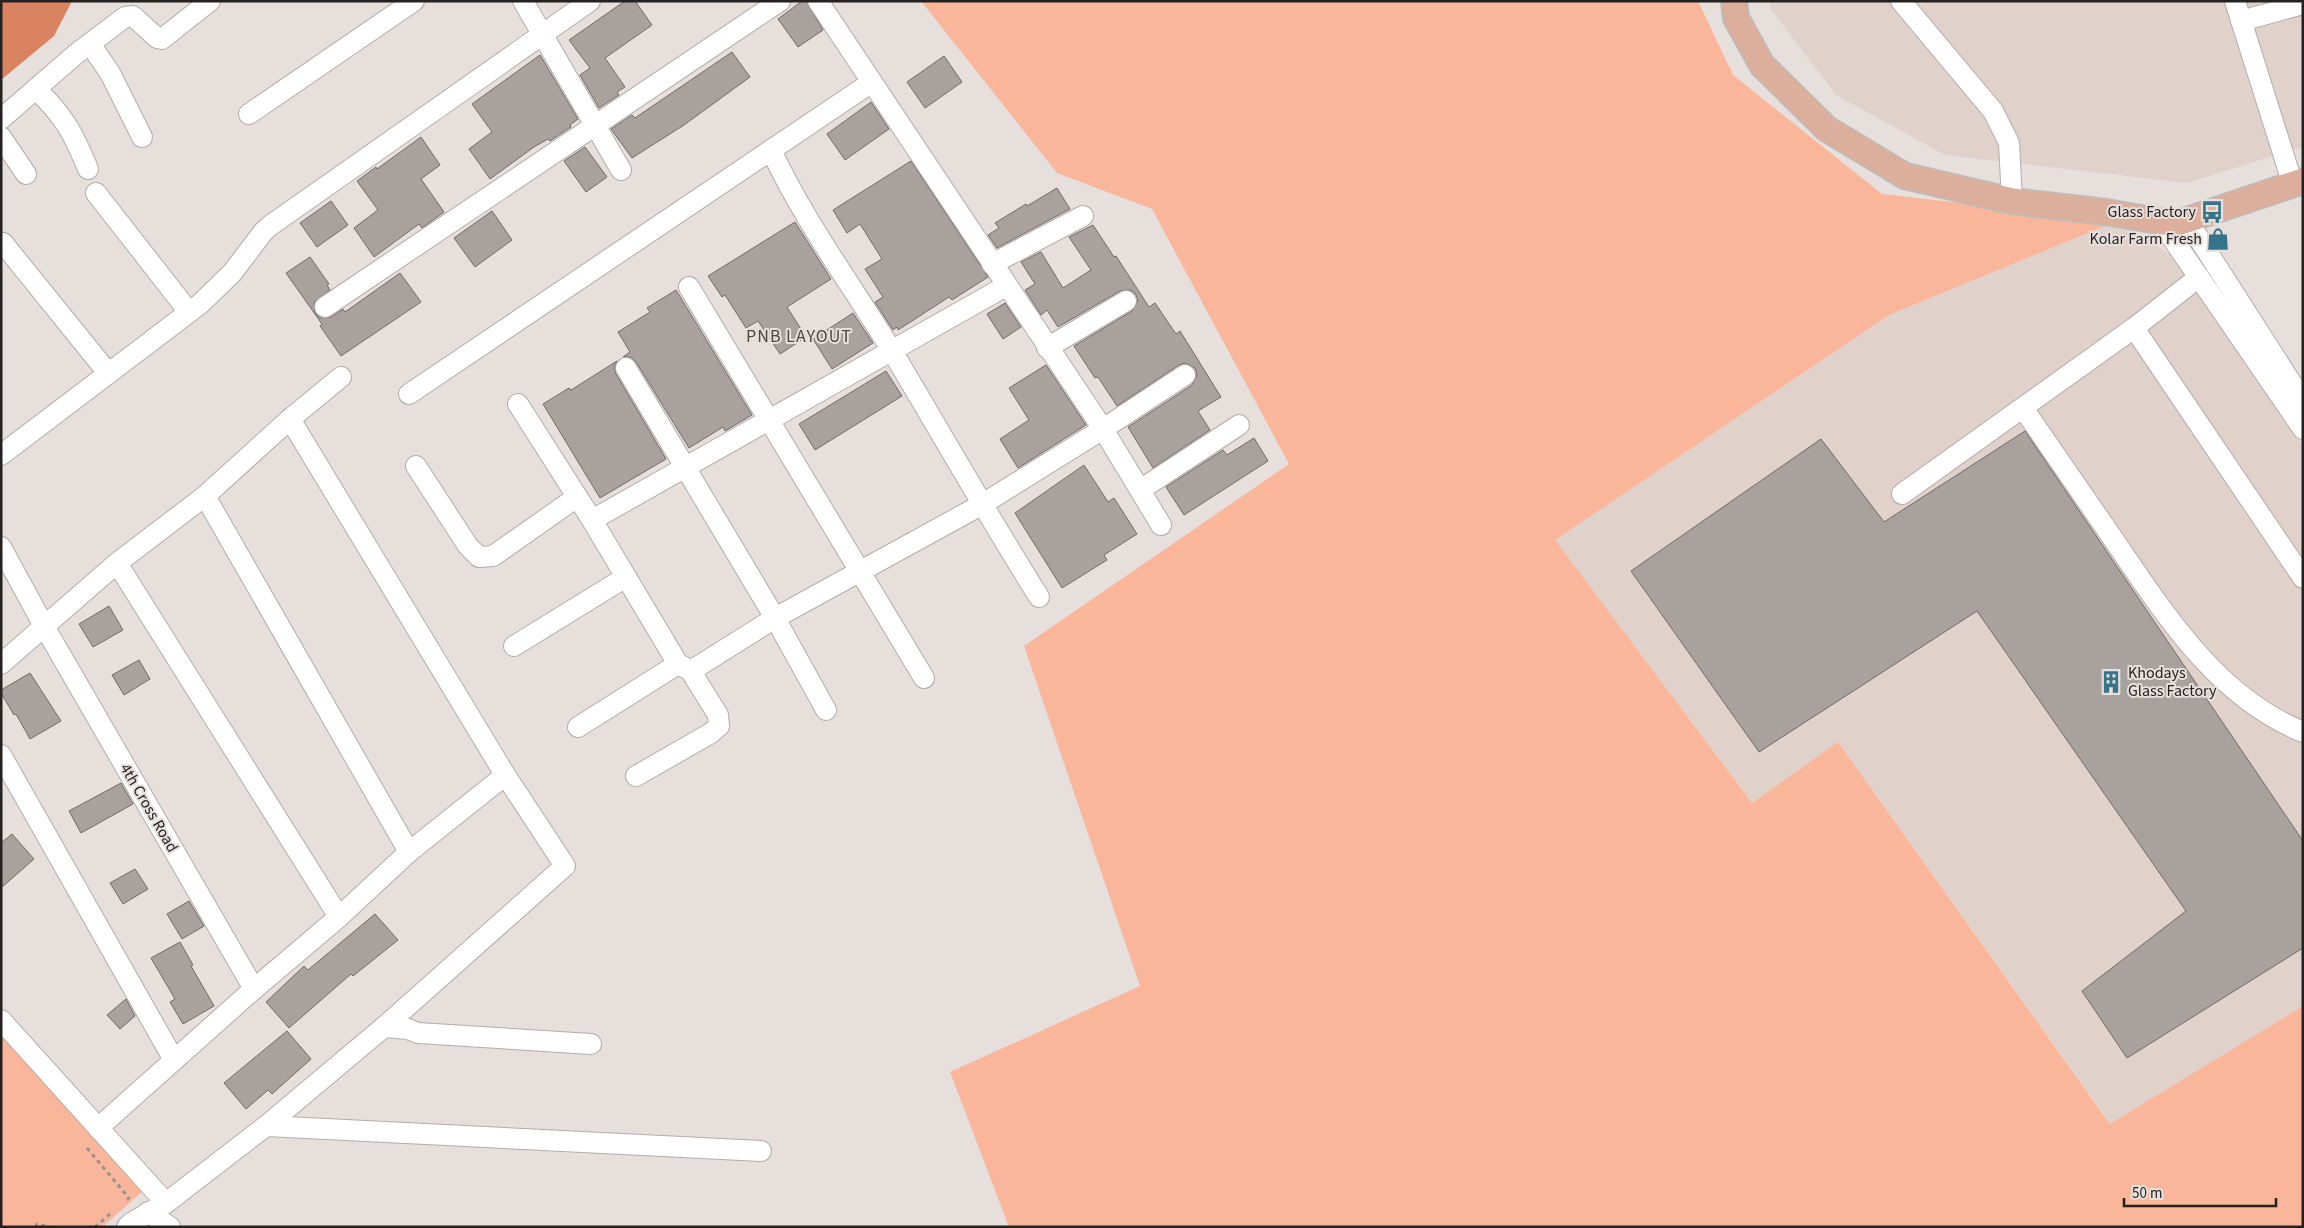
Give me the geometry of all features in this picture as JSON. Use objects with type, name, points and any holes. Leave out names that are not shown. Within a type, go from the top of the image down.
[{"type":"main road","points":[[1734,1],[1736,18],[1762,65],[1827,129],[1905,176],[2012,201],[2175,224],[2298,183]]},
{"type":"street","points":[[1,119],[90,44],[128,15],[133,16],[157,38],[165,38],[210,1]]},
{"type":"street","points":[[249,114],[414,1]]},
{"type":"street","points":[[523,1],[621,170]]},
{"type":"street","points":[[1,455],[189,312],[232,273],[264,231],[271,225],[590,1]]},
{"type":"street","points":[[325,307],[780,1]]},
{"type":"street","points":[[818,1],[1047,348],[1103,429],[1161,525]]},
{"type":"street","points":[[1901,1],[1993,111],[2009,143],[2012,201]]},
{"type":"street","points":[[2235,1],[2298,183]]},
{"type":"street","points":[[2241,21],[2303,4]]},
{"type":"street","points":[[90,44],[110,73],[142,138]]},
{"type":"street","points":[[409,394],[872,82]]},
{"type":"street","points":[[36,89],[55,108],[72,131],[88,169]]},
{"type":"street","points":[[1,137],[26,174]]},
{"type":"street","points":[[771,150],[787,184],[892,351],[981,505],[1039,597]]},
{"type":"street","points":[[96,193],[189,312]]},
{"type":"street","points":[[992,264],[1083,216]]},
{"type":"street","points":[[2187,220],[2303,401]]},
{"type":"street","points":[[2161,222],[2303,429]]},
{"type":"street","points":[[3,244],[108,373]]},
{"type":"street","points":[[1902,494],[2134,328],[2199,277]]},
{"type":"street","points":[[592,520],[1006,286]]},
{"type":"street","points":[[689,287],[924,678]]},
{"type":"street","points":[[1047,348],[1126,300]]},
{"type":"street","points":[[2134,328],[2303,578]]},
{"type":"street","points":[[626,368],[775,618],[826,710]]},
{"type":"street","points":[[578,727],[684,667],[697,668],[775,618],[981,505],[1185,375]]},
{"type":"street","points":[[1,664],[117,563],[205,496],[290,419],[341,377]]},
{"type":"street","points":[[518,404],[626,577],[684,667],[718,715],[719,726],[711,733],[636,776]]},
{"type":"street","points":[[2023,408],[2160,606],[2196,654],[2244,698],[2284,725],[2303,732]]},
{"type":"street","points":[[127,1227],[148,1212],[166,1203],[266,1126],[384,1027],[565,866],[504,773],[290,419]]},
{"type":"street","points":[[1140,490],[1239,425]]},
{"type":"street","points":[[416,466],[468,546],[479,558],[493,556],[577,497]]},
{"type":"street","points":[[205,496],[409,852]]},
{"type":"street","name":"4th Cross Road","points":[[1,547],[44,626],[254,989]]},
{"type":"street","points":[[117,563],[339,917]]},
{"type":"street","points":[[514,646],[626,577]]},
{"type":"street","points":[[1,755],[174,1060]]},
{"type":"street","points":[[98,1128],[254,989],[339,917],[409,852],[503,777],[504,773]]},
{"type":"street","points":[[1,1020],[166,1203]]},
{"type":"street","points":[[384,1027],[408,1029],[418,1033],[591,1044]]},
{"type":"street","points":[[266,1126],[761,1151]]},
{"type":"street","points":[[148,1212],[170,1227]]},
{"type":"path","points":[[84,1145],[128,1198],[122,1204]]},
{"type":"path","points":[[95,1227],[115,1210]]},
{"type":"path","points":[[35,1227],[37,1224],[50,1227]]},
{"type":"shaded area","points":[[1,1],[72,1],[54,36],[1,80]]},
{"type":"shaded area","points":[[921,1],[1698,1],[1733,75],[1882,194],[2117,221],[1889,315],[1555,540],[1752,803],[1838,742],[2110,1124],[2303,1006],[2303,1227],[1009,1227],[950,1072],[1140,986],[1024,646],[1289,464],[1152,209],[1057,173]]},
{"type":"shaded area","points":[[1770,1],[2303,1],[2303,147],[2186,183],[1945,155],[1836,95],[1770,8]]},
{"type":"shaded area","points":[[2117,221],[2171,255],[2303,446],[2303,1006],[2111,1124],[1838,742],[1752,803],[1554,540],[1889,315]]},
{"type":"shaded area","points":[[1,1036],[143,1191],[102,1227],[1,1227]]},
{"type":"building","points":[[625,1],[635,1],[652,25],[605,58],[625,87],[617,92],[619,95],[599,108],[580,75],[590,68],[569,40]]},
{"type":"building","points":[[802,1],[806,1],[823,30],[798,47],[778,19]]},
{"type":"building","points":[[732,52],[750,77],[684,125],[632,158],[611,129],[632,115],[635,118]]},
{"type":"building","points":[[540,55],[578,119],[570,125],[571,127],[550,141],[548,139],[534,147],[490,179],[469,149],[492,132],[472,104]]},
{"type":"building","points":[[944,56],[962,82],[925,108],[907,82]]},
{"type":"building","points":[[871,102],[889,129],[845,160],[827,134]]},
{"type":"building","points":[[421,137],[440,165],[421,179],[444,212],[422,228],[419,224],[374,257],[354,228],[378,210],[357,181]]},
{"type":"building","points":[[585,147],[607,177],[586,192],[564,161]]},
{"type":"building","points":[[911,161],[988,277],[952,300],[949,297],[898,330],[897,327],[893,330],[875,302],[883,297],[865,269],[882,259],[860,224],[847,233],[833,210]]},
{"type":"building","points":[[1057,188],[1070,209],[997,248],[988,235],[999,228],[995,223]]},
{"type":"building","points":[[331,201],[348,225],[317,247],[300,223]]},
{"type":"building","points":[[492,211],[512,240],[475,267],[454,238]]},
{"type":"building","points":[[795,222],[831,279],[787,307],[806,337],[780,354],[758,321],[746,328],[725,295],[722,297],[708,276]]},
{"type":"building","points":[[1093,225],[1114,257],[1116,256],[1149,307],[1155,303],[1176,334],[1180,331],[1221,397],[1198,411],[1210,430],[1153,468],[1128,427],[1192,385],[1197,375],[1195,368],[1185,363],[1179,365],[1117,406],[1098,377],[1095,378],[1074,346],[1132,311],[1138,301],[1136,295],[1131,290],[1120,291],[1058,327],[1047,310],[1041,315],[1025,290],[1035,284],[1021,262],[1041,252],[1063,288],[1091,270],[1069,237]]},
{"type":"building","points":[[310,257],[329,284],[327,285],[330,290],[314,302],[315,313],[320,318],[331,317],[343,309],[345,312],[400,273],[421,302],[341,356],[320,326],[322,324],[286,273]]},
{"type":"building","points":[[676,290],[752,415],[725,431],[723,427],[689,448],[636,362],[631,357],[623,357],[630,352],[618,332],[650,312],[647,308]]},
{"type":"building","points":[[1005,303],[1021,327],[1003,339],[987,314]]},
{"type":"building","points":[[853,313],[873,343],[832,369],[813,339]]},
{"type":"building","points":[[617,361],[614,368],[616,374],[666,459],[600,498],[543,404],[569,388],[571,390]]},
{"type":"building","points":[[1046,365],[1086,425],[1018,468],[1000,439],[1029,420],[1009,388]]},
{"type":"building","points":[[886,371],[902,396],[815,450],[799,424]]},
{"type":"building","name":"Khodays Glass Factory","points":[[2025,431],[2303,841],[2303,948],[2127,1058],[2082,991],[2186,911],[1977,611],[1759,752],[1631,571],[1821,439],[1884,522]]},
{"type":"building","points":[[1254,438],[1268,461],[1184,515],[1166,487],[1223,450],[1227,455]]},
{"type":"building","points":[[1084,465],[1108,502],[1114,498],[1137,534],[1104,555],[1107,560],[1062,588],[1015,513]]},
{"type":"building","points":[[109,606],[123,630],[93,647],[79,624]]},
{"type":"building","points":[[139,660],[150,679],[124,695],[112,675]]},
{"type":"building","points":[[30,673],[61,721],[30,739],[16,714],[14,715],[1,690]]},
{"type":"building","points":[[121,783],[133,804],[81,833],[69,811]]},
{"type":"building","points":[[12,834],[34,859],[1,888],[1,843]]},
{"type":"building","points":[[135,869],[148,889],[123,904],[110,883]]},
{"type":"building","points":[[189,901],[204,926],[182,939],[167,914]]},
{"type":"building","points":[[375,914],[398,940],[353,976],[351,974],[289,1028],[266,1002],[304,966],[308,970]]},
{"type":"building","points":[[180,942],[193,965],[191,966],[214,1006],[183,1024],[170,1002],[175,999],[151,958]]},
{"type":"building","points":[[126,999],[135,1016],[120,1029],[107,1015]]},
{"type":"building","points":[[287,1031],[311,1059],[272,1094],[268,1090],[246,1109],[224,1083]]},
{"type":"place","name":"Glass Factory","points":[[2212,212]]},
{"type":"place","name":"Kolar Farm Fresh","points":[[2218,239]]},
{"type":"place","name":"Khodays Glass Factory","points":[[2111,682]]},
{"type":"district","name":"PNB LAYOUT","points":[[799,336]]}]
